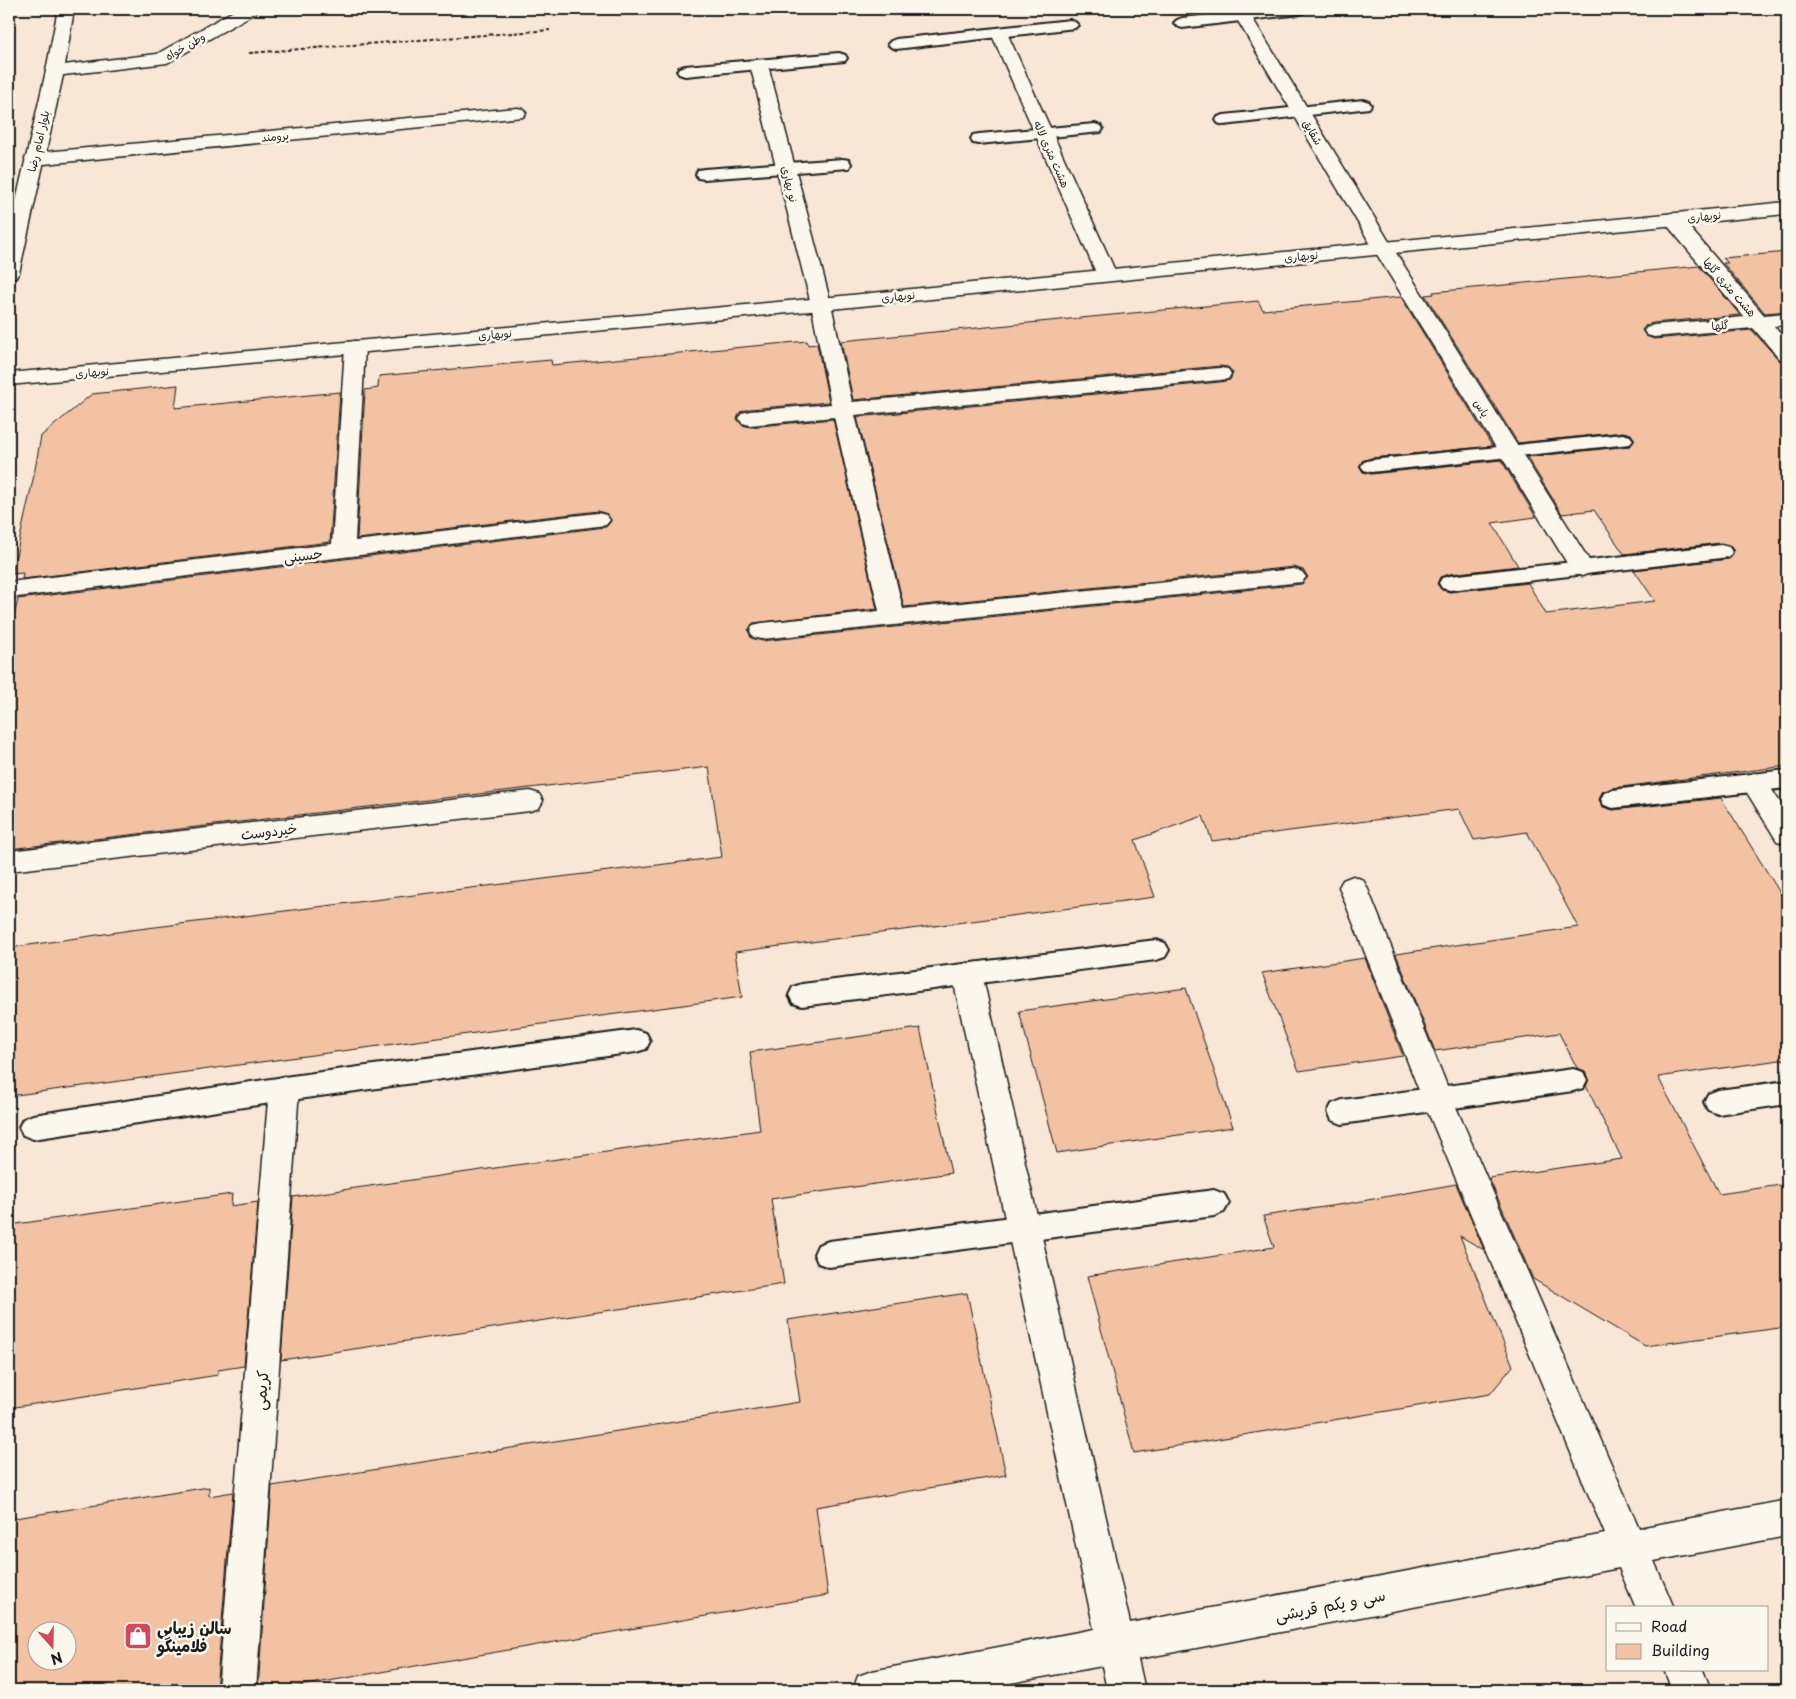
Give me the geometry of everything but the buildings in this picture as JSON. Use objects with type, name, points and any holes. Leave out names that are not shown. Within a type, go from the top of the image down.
[{"type":"street","name":"بلوار امام رضا","points":[[9,273],[55,71],[66,9]]},
{"type":"street","name":"وطن خواه","points":[[55,71],[161,59],[249,9]]},
{"type":"street","name":"شقایق","points":[[1243,16],[1383,248]]},
{"type":"street","name":"هشت متری لاله","points":[[999,33],[1042,134],[1107,275]]},
{"type":"street","name":"نو بهاری","points":[[759,64],[821,304],[843,410],[893,617]]},
{"type":"street","name":"برومند","points":[[34,159],[517,114]]},
{"type":"street","points":[[9,208],[25,198]]},
{"type":"street","name":"نوبهاری","points":[[9,379],[821,304],[1787,208]]},
{"type":"street","name":"هشت متری گلها","points":[[1672,219],[1787,354]]},
{"type":"street","name":"یاس","points":[[1383,248],[1582,568]]},
{"type":"street","name":"گلها","points":[[1654,332],[1787,319]]},
{"type":"street","points":[[343,551],[355,347]]},
{"type":"street","points":[[750,418],[1220,374]]},
{"type":"street","name":"حسینی","points":[[9,590],[598,520]]},
{"type":"street","points":[[762,631],[1294,577]]},
{"type":"street","points":[[1754,783],[1787,834]]},
{"type":"street","name":"خیردوست","points":[[9,861],[530,801]]},
{"type":"street","points":[[1353,887],[1437,1098],[1654,1606]]},
{"type":"street","points":[[968,974],[1022,1228],[1126,1690]]},
{"type":"street","name":"کریمی","points":[[236,1690],[284,1089]]},
{"type":"street","name":"سی و یکم قریشی","points":[[872,1690],[1787,1518]]},
{"type":"street","points":[[1684,1672],[1692,1690]]},
{"type":"lane","points":[[1182,22],[1300,9]]},
{"type":"lane","points":[[896,44],[1070,25]]},
{"type":"lane","points":[[685,71],[839,58]]},
{"type":"lane","points":[[1224,120],[1363,104]]},
{"type":"lane","points":[[980,139],[1095,128]]},
{"type":"lane","points":[[704,174],[843,164]]},
{"type":"lane","points":[[1371,466],[1622,440]]},
{"type":"lane","points":[[1450,583],[1721,552]]},
{"type":"lane","points":[[1613,799],[1787,779]]},
{"type":"lane","points":[[802,995],[1156,950]]},
{"type":"lane","points":[[33,1127],[284,1089],[636,1041]]},
{"type":"lane","points":[[1342,1112],[1573,1080]]},
{"type":"lane","points":[[1718,1102],[1787,1092]]},
{"type":"lane","points":[[829,1254],[1214,1202]]},
{"type":"path","points":[[248,52],[550,30]]},
{"type":"place","name":"سالن زیبایی فلامینگو","points":[[138,1636]]}]
